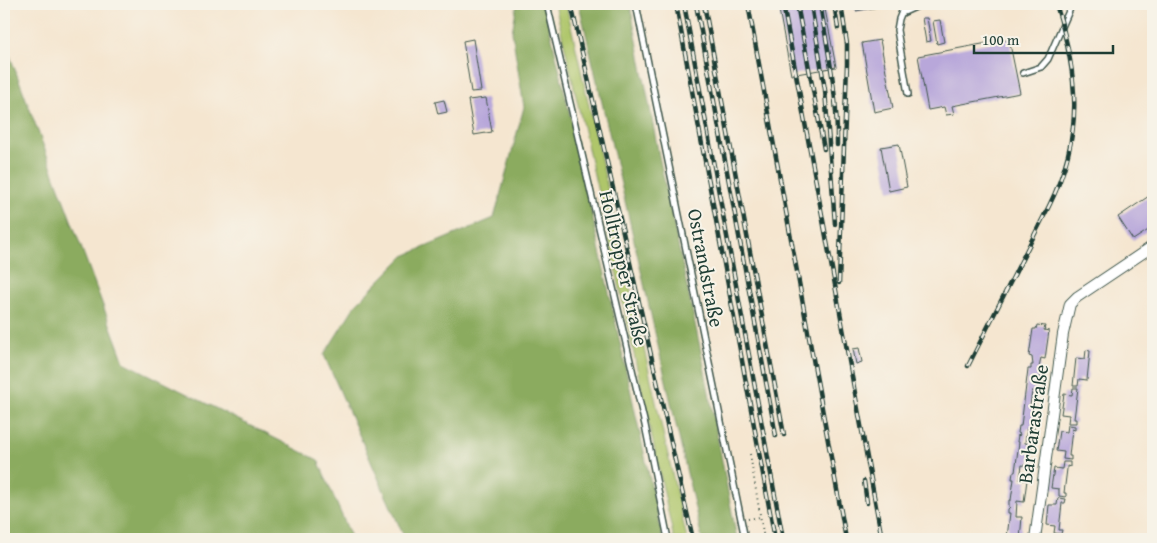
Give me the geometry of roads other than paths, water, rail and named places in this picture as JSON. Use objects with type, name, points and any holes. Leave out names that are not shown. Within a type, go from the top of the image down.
[{"type":"street","name":"Barbarastraße","points":[[1035,539],[1063,334],[1070,304],[1077,297],[1153,246]]},
{"type":"lane","name":"Holltropper Straße","points":[[547,4],[645,425],[668,539]]},
{"type":"lane","name":"Ostrandstraße","points":[[636,4],[745,539]]},
{"type":"lane","points":[[905,4],[898,24],[898,36],[908,94]]},
{"type":"lane","points":[[901,14],[922,4]]},
{"type":"lane","points":[[1023,72],[1041,67],[1048,59],[1072,4]]},
{"type":"railway","points":[[571,4],[693,539]]},
{"type":"railway","points":[[676,4],[775,539]]},
{"type":"railway","points":[[684,4],[783,539]]},
{"type":"railway","points":[[696,4],[776,436]]},
{"type":"railway","points":[[704,4],[784,435]]},
{"type":"railway","points":[[748,4],[846,539]]},
{"type":"railway","points":[[783,4],[882,539]]},
{"type":"railway","points":[[797,4],[824,149]]},
{"type":"railway","points":[[811,4],[825,90],[835,224]]},
{"type":"railway","points":[[820,4],[834,92],[837,145]]},
{"type":"railway","points":[[834,4],[838,28]]},
{"type":"railway","points":[[839,283],[847,64],[847,44],[841,4]]},
{"type":"railway","points":[[968,366],[1049,206],[1068,155],[1073,130],[1073,81],[1070,56],[1056,4]]},
{"type":"railway","points":[[864,481],[867,503]]}]
